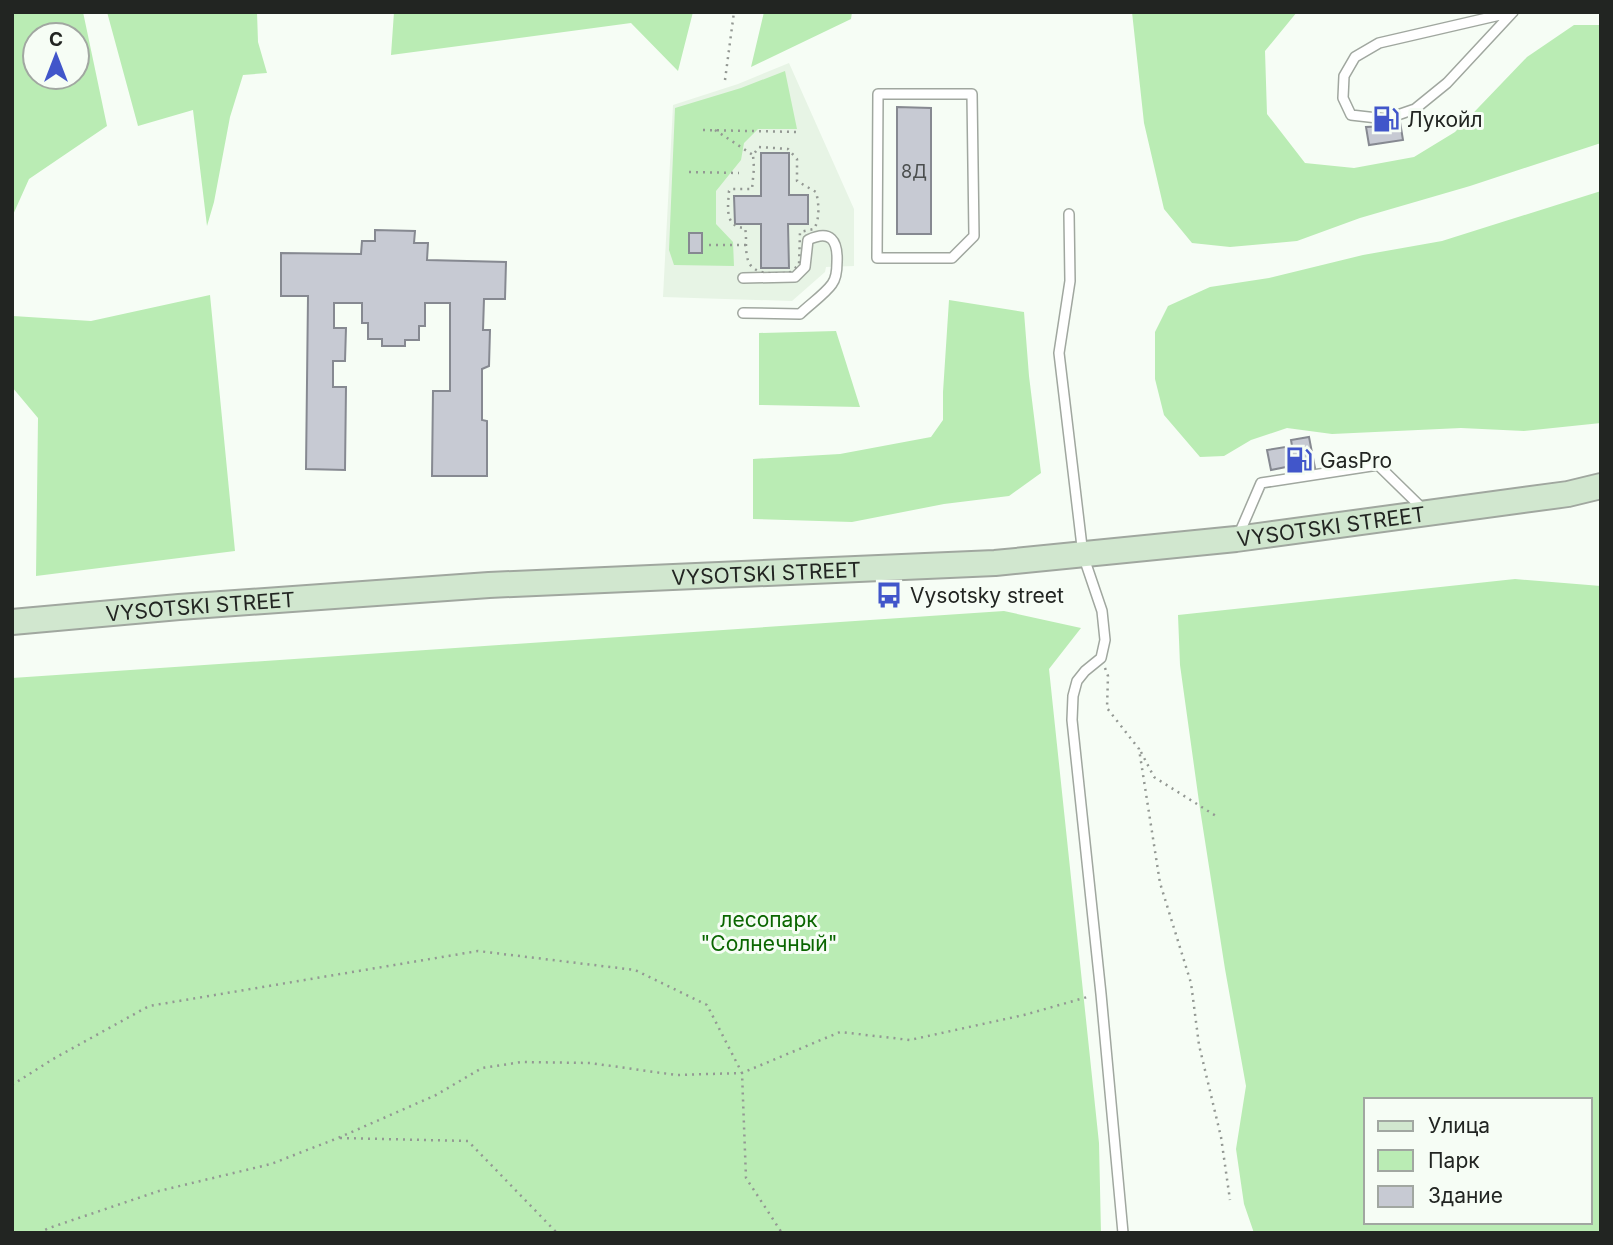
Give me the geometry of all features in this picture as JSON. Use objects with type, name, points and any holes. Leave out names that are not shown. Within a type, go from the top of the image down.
[{"type":"main road","name":"VYSOTSKI STREET","points":[[12,622],[489,585],[995,563],[1236,539],[1568,494],[1601,486]]},
{"type":"lane","points":[[1513,12],[1447,83],[1415,109],[1385,119],[1351,115],[1343,98],[1344,76],[1355,57],[1380,43],[1513,12]]},
{"type":"lane","points":[[878,94],[972,94],[974,212],[974,236],[952,258],[877,258],[878,94]]},
{"type":"lane","points":[[1069,215],[1070,281],[1059,353],[1083,555],[1102,611],[1105,640],[1101,658],[1077,681],[1072,720],[1124,1233]]},
{"type":"lane","points":[[743,278],[795,277],[806,267],[808,240],[823,236],[835,241],[837,267],[834,283],[800,314],[743,313]]},
{"type":"lane","points":[[1236,539],[1261,484],[1378,464],[1429,514]]},
{"type":"path","points":[[724,80],[734,12]]},
{"type":"path","points":[[703,130],[798,132]]},
{"type":"path","points":[[715,130],[753,155]]},
{"type":"path","points":[[759,147],[788,149],[797,159],[797,181],[817,192],[817,223],[814,229],[800,232],[799,265],[789,273],[758,272],[750,266],[747,245],[745,228],[731,223],[729,218],[729,191],[752,189],[753,155],[759,147]]},
{"type":"path","points":[[689,172],[738,173]]},
{"type":"path","points":[[709,245],[747,245]]},
{"type":"path","points":[[1101,658],[1108,676],[1107,708],[1139,749],[1154,777],[1216,816]]},
{"type":"path","points":[[1139,749],[1160,883],[1191,983],[1199,1045],[1221,1137],[1230,1200]]},
{"type":"path","points":[[12,1085],[149,1006],[478,951],[635,970],[708,1005],[742,1073],[746,1178],[782,1233]]},
{"type":"path","points":[[39,1233],[61,1223],[159,1191],[271,1164],[436,1096],[482,1069],[522,1062],[590,1063],[676,1075],[742,1073],[840,1032],[910,1041],[1024,1015],[1101,993]]},
{"type":"path","points":[[338,1138],[468,1141],[557,1233]]},
{"type":"shaded area","points":[[789,63],[854,209],[854,266],[826,267],[825,272],[792,301],[663,297],[673,105],[738,84]]},
{"type":"green space","points":[[12,12],[83,12],[85,21],[21,21],[21,91],[91,91],[91,50],[107,126],[29,179],[12,217]]},
{"type":"green space","points":[[107,12],[257,12],[258,42],[267,73],[243,75],[230,117],[207,226],[193,110],[138,126]]},
{"type":"green space","points":[[394,12],[693,12],[678,71],[631,23],[391,55]]},
{"type":"green space","points":[[764,12],[852,12],[851,19],[751,67]]},
{"type":"green space","points":[[1132,12],[1297,12],[1265,51],[1267,114],[1305,163],[1354,168],[1414,157],[1455,132],[1527,57],[1574,25],[1601,25],[1601,143],[1470,186],[1360,218],[1297,241],[1230,247],[1192,243],[1164,209],[1144,123]]},
{"type":"green space","points":[[785,71],[797,129],[758,129],[744,143],[741,160],[716,191],[716,224],[733,242],[734,266],[674,265],[669,250],[675,108]]},
{"type":"green space","points":[[1601,191],[1601,423],[1524,431],[1461,428],[1332,434],[1287,428],[1251,440],[1224,456],[1200,457],[1164,415],[1155,379],[1155,332],[1168,306],[1210,287],[1269,278],[1363,255],[1442,241]]},
{"type":"green space","points":[[210,295],[235,551],[36,576],[38,418],[12,387],[13,316],[91,321]]},
{"type":"green space","points":[[949,300],[1024,312],[1041,473],[1009,496],[944,504],[852,522],[753,519],[753,459],[840,454],[931,437],[943,420]]},
{"type":"green space","points":[[836,331],[860,407],[759,405],[759,333]]},
{"type":"green space","points":[[1515,579],[1601,586],[1601,1233],[1254,1233],[1244,1204],[1236,1149],[1246,1086],[1225,969],[1180,665],[1178,615]]},
{"type":"green space","name":"лесопарк \"Солнечный\"","points":[[1004,611],[1081,628],[1049,669],[1099,1143],[1101,1233],[12,1233],[12,678]]},
{"type":"building","points":[[897,107],[931,108],[931,234],[897,234]]},
{"type":"building","points":[[1400,122],[1403,140],[1369,145],[1366,127],[1388,126]]},
{"type":"building","points":[[761,153],[789,153],[789,195],[808,195],[808,224],[788,224],[789,268],[761,268],[761,224],[735,224],[734,196],[761,196]]},
{"type":"building","points":[[375,230],[415,231],[414,243],[428,243],[427,260],[506,262],[505,299],[484,299],[483,330],[490,330],[489,366],[482,369],[482,420],[487,421],[487,476],[432,476],[433,391],[450,391],[450,303],[425,303],[425,326],[419,326],[419,340],[405,340],[405,346],[382,346],[382,339],[368,339],[368,323],[362,323],[362,303],[334,303],[334,328],[346,328],[345,361],[333,361],[333,387],[346,387],[345,470],[306,469],[308,296],[281,296],[281,253],[361,254],[362,241],[375,241]]},
{"type":"building","points":[[689,233],[702,233],[702,253],[689,253]]},
{"type":"building","points":[[1309,437],[1315,468],[1296,470],[1296,465],[1271,470],[1267,450],[1292,446],[1291,440]]},
{"type":"place","name":"Лукойл","points":[[1386,119]]},
{"type":"place","name":"GasPro","points":[[1299,460]]},
{"type":"place","name":"Vysotsky street","points":[[889,595]]}]
